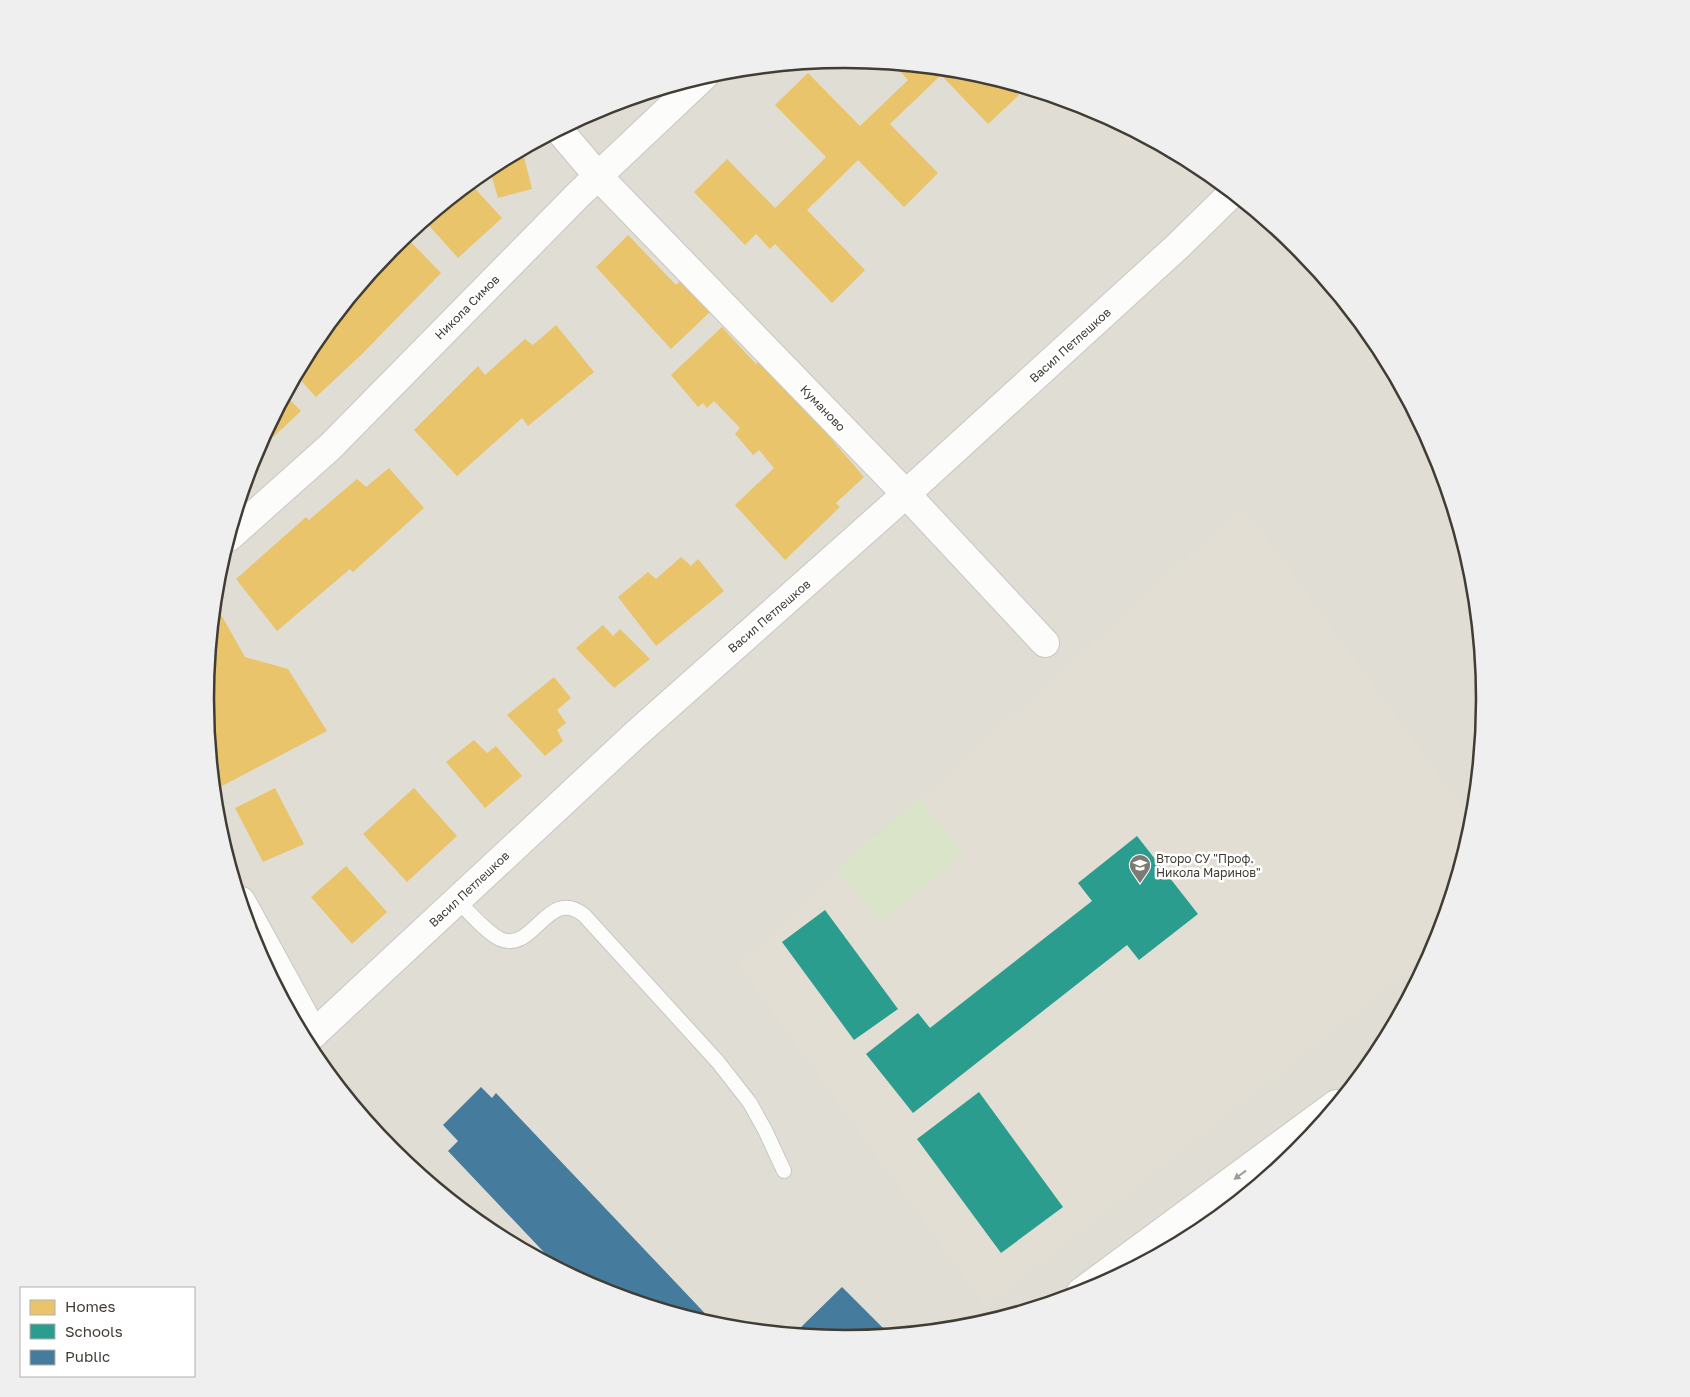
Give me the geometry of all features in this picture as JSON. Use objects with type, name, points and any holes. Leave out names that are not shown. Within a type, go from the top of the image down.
[{"type":"street","name":"Никола Симов","points":[[238,529],[330,448],[598,176],[693,87]]},
{"type":"street","name":"Куманово","points":[[563,135],[598,176],[906,494],[1045,643]]},
{"type":"street","name":"Васил Петлешков","points":[[312,1036],[636,733],[906,494],[1178,246],[1227,197]]},
{"type":"street","points":[[273,964],[287,993]]},
{"type":"street","points":[[1111,1270],[1314,1120]]},
{"type":"lane","points":[[456,900],[493,935],[501,940],[509,941],[518,940],[526,935],[558,908],[567,907],[577,910],[584,915],[718,1062],[750,1103],[784,1171]]},
{"type":"shaded area","points":[[804,69],[886,69],[927,73],[1008,89],[1048,101],[1124,133],[1196,174],[1229,198],[1291,252],[1319,282],[1346,314],[1370,348],[1391,383],[1411,419],[1443,496],[1464,575],[1475,657],[1475,740],[1464,822],[1454,862],[1443,901],[1411,978],[1370,1049],[1346,1083],[1291,1145],[1261,1173],[1196,1223],[1160,1245],[1124,1264],[1048,1296],[1008,1308],[927,1324],[845,1330],[804,1328],[763,1324],[682,1308],[642,1296],[566,1264],[529,1245],[461,1199],[399,1145],[371,1115],[344,1083],[320,1049],[299,1014],[279,978],[247,901],[226,822],[219,781],[215,740],[215,657],[226,575],[236,535],[247,496],[279,419],[320,348],[344,314],[399,252],[429,224],[494,174],[530,152],[566,133],[642,101],[682,89],[763,73]]},
{"type":"shaded area","name":"Второ СУ \"Проф. Никола Маринов\"","points":[[1243,506],[1466,812],[1443,901],[1417,964],[986,1307],[738,964]]},
{"type":"green space","points":[[919,799],[964,853],[880,922],[836,869]]},
{"type":"building: Homes","points":[[899,70],[941,75],[890,124],[938,173],[904,207],[858,160],[807,210],[865,270],[832,303],[775,244],[770,249],[756,234],[745,245],[694,192],[727,159],[775,208],[826,157],[775,105],[808,73],[860,126],[908,80]]},
{"type":"building: Homes","points":[[941,75],[1016,91],[1019,95],[988,124]]},
{"type":"building: Homes","points":[[524,156],[532,189],[498,198],[492,176]]},
{"type":"building: Homes","points":[[475,188],[502,218],[458,258],[428,225]]},
{"type":"building: Homes","points":[[628,235],[676,285],[682,279],[710,312],[671,349],[596,267]]},
{"type":"building: Homes","points":[[410,241],[441,273],[361,355],[316,397],[301,380],[335,326],[348,339],[336,326],[371,282]]},
{"type":"building: Homes","points":[[556,325],[594,372],[528,426],[522,418],[457,476],[414,430],[478,366],[485,375],[525,339],[533,345]]},
{"type":"building: Homes","points":[[722,327],[756,364],[762,358],[864,477],[836,503],[840,507],[785,560],[735,505],[774,468],[759,450],[753,455],[735,434],[740,428],[714,401],[707,408],[703,403],[698,407],[671,375]]},
{"type":"building: Homes","points":[[290,400],[301,411],[269,441]]},
{"type":"building: Homes","points":[[389,468],[424,508],[353,572],[350,569],[277,631],[236,579],[306,517],[309,520],[357,479],[366,487]]},
{"type":"building: Homes","points":[[681,557],[691,566],[698,559],[724,591],[656,646],[618,597],[648,572],[656,579]]},
{"type":"building: Homes","points":[[220,612],[245,657],[288,669],[327,731],[222,786],[219,779],[215,740],[214,698],[215,657]]},
{"type":"building: Homes","points":[[603,625],[613,636],[620,629],[650,659],[614,688],[576,648]]},
{"type":"building: Homes","points":[[554,677],[571,698],[557,710],[566,723],[557,730],[563,741],[545,756],[507,715]]},
{"type":"building: Homes","points":[[474,740],[487,753],[496,746],[522,776],[485,808],[446,762]]},
{"type":"building: Homes","points":[[275,788],[304,844],[263,862],[235,808]]},
{"type":"building: Homes","points":[[414,788],[457,836],[407,882],[363,834]]},
{"type":"building: Homes","points":[[346,866],[387,912],[352,944],[311,897]]},
{"type":"building: Schools","points":[[1137,836],[1198,914],[1139,960],[1127,945],[913,1113],[866,1054],[918,1013],[930,1028],[1092,901],[1078,883]]},
{"type":"building: Schools","points":[[825,910],[898,1009],[854,1040],[782,942]]},
{"type":"building: Schools","points":[[979,1092],[1063,1207],[1001,1253],[917,1139]]},
{"type":"building: Public","points":[[481,1087],[492,1098],[496,1093],[705,1313],[642,1296],[604,1281],[545,1253],[448,1151],[458,1141],[443,1125]]},
{"type":"building: Public","points":[[842,1287],[883,1328],[845,1330],[800,1328]]},
{"type":"place","name":"Второ СУ \"Проф. Никола Маринов\"","points":[[1140,884]]}]
